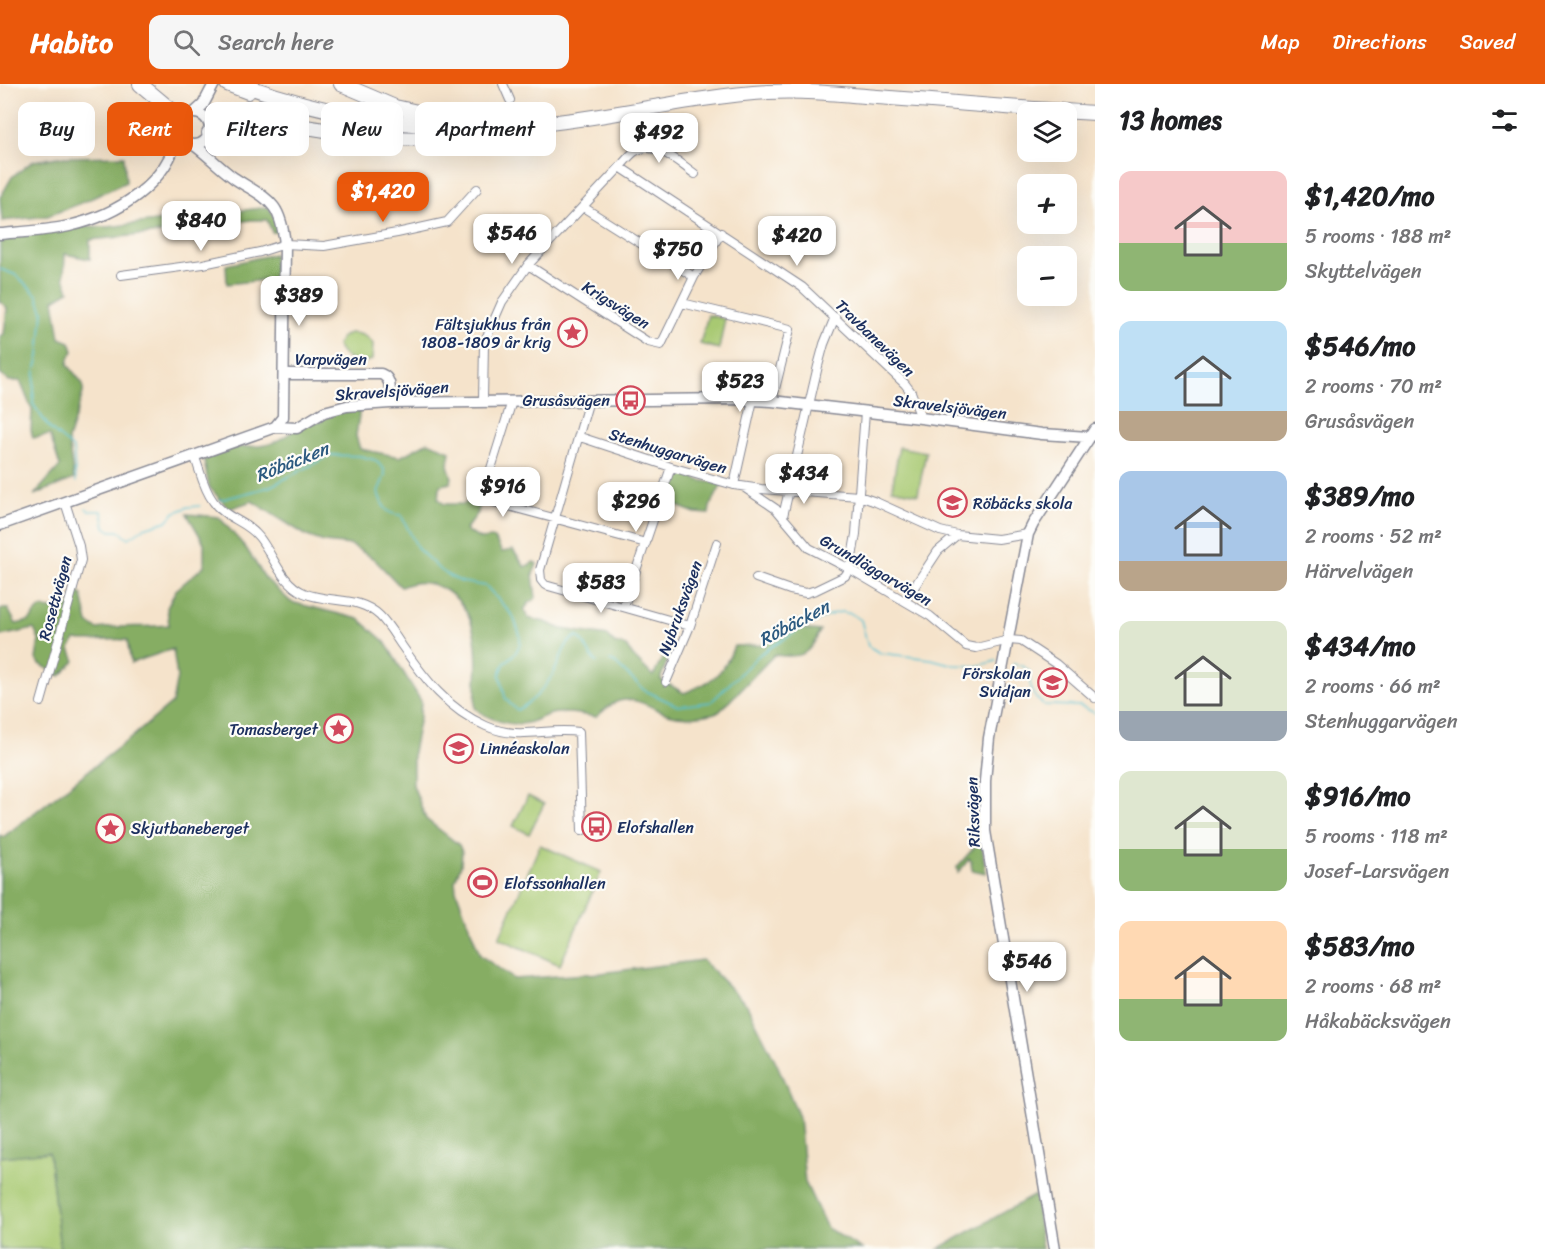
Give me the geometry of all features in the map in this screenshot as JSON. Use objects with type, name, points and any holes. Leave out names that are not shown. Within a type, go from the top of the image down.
[{"type":"highway","points":[[140,84],[161,102]]},
{"type":"highway","points":[[227,84],[263,98],[340,119],[415,131]]},
{"type":"highway","points":[[240,84],[297,103],[370,120],[415,125]]},
{"type":"highway","points":[[341,84],[395,107],[415,112]]},
{"type":"highway","points":[[556,122],[685,101],[771,92],[833,94],[1095,112]]},
{"type":"highway","points":[[556,130],[687,108],[762,100],[834,101],[1017,113]]},
{"type":"highway","points":[[1077,118],[1095,120]]},
{"type":"highway","points":[[309,129],[415,139]]},
{"type":"street","points":[[194,113],[208,97],[214,84]]},
{"type":"street","points":[[503,84],[510,100]]},
{"type":"street","points":[[208,97],[208,102]]},
{"type":"street","points":[[194,113],[200,114],[205,126]]},
{"type":"street","points":[[193,143],[205,133]]},
{"type":"street","points":[[193,146],[213,159],[234,178],[271,201],[280,218],[285,244],[283,417],[275,427]]},
{"type":"street","points":[[483,400],[484,343],[502,302],[528,265],[582,207],[635,151],[648,148],[663,151],[695,174]]},
{"type":"street","points":[[0,234],[69,226],[102,214],[130,200],[144,189],[165,168],[171,157]]},
{"type":"street","name":"Travbanevägen","points":[[620,167],[802,287],[905,384],[911,392],[921,418]]},
{"type":"street","points":[[121,275],[203,264],[260,252],[285,244],[324,246],[447,222],[477,189]]},
{"type":"street","points":[[582,207],[694,277]]},
{"type":"street","points":[[721,232],[694,277],[682,303],[790,329],[772,401]]},
{"type":"street","name":"Krigsvägen","points":[[528,265],[648,342],[662,345],[682,303]]},
{"type":"street","points":[[783,516],[808,405],[824,344],[834,317]]},
{"type":"street","name":"Varpvägen","points":[[284,374],[381,374],[387,376],[390,381],[390,403]]},
{"type":"street","name":"Skravelsjövägen","points":[[0,525],[275,427],[297,428],[324,412],[347,406],[483,400],[753,400],[1042,434],[1092,433]]},
{"type":"street","points":[[589,400],[580,437],[554,519],[540,574],[542,583],[690,626]]},
{"type":"street","points":[[739,486],[753,400]]},
{"type":"street","points":[[512,401],[485,488],[485,497],[490,501],[646,543]]},
{"type":"street","points":[[756,578],[806,593],[844,576],[850,569],[856,534],[865,412]]},
{"type":"street","name":"Riksvägen","points":[[1055,1249],[985,831],[985,781],[989,738],[1028,534],[1092,433]]},
{"type":"street","name":"Stenhuggarvägen","points":[[580,437],[671,467],[739,486],[859,496],[940,531],[998,539],[1028,534]]},
{"type":"street","points":[[194,455],[212,500],[223,512],[252,529],[288,581],[302,592],[353,601],[373,610],[381,617],[423,677],[453,707],[486,726],[509,734],[561,729],[579,732],[582,831]]},
{"type":"street","points":[[624,606],[671,467]]},
{"type":"street","name":"Grundläggarvägen","points":[[739,486],[766,501],[783,516],[809,548],[930,616],[966,646],[976,648],[1009,640]]},
{"type":"street","name":"Rosettvägen","points":[[41,702],[81,560],[65,502]]},
{"type":"street","points":[[905,601],[938,551],[957,534]]},
{"type":"street","name":"Nybruksvägen","points":[[666,682],[690,626],[717,543]]},
{"type":"street","points":[[1009,640],[1021,641],[1056,664],[1095,698]]},
{"type":"green space","points":[[124,156],[126,182],[48,216],[2,221],[0,198],[12,177],[33,161],[58,157]]},
{"type":"green space","points":[[269,207],[281,233],[272,232],[267,220],[251,220],[161,233],[90,240],[90,259],[65,254],[64,277],[69,291],[54,300],[60,338],[70,342],[73,351],[68,365],[83,384],[83,393],[68,440],[74,479],[34,495],[60,466],[50,435],[33,438],[32,410],[20,381],[9,381],[0,374],[0,336],[4,334],[7,308],[0,301],[0,239],[85,226],[108,227]]},
{"type":"green space","points":[[274,254],[274,286],[265,280],[227,284],[226,265]]},
{"type":"green space","points":[[708,315],[725,319],[719,349],[700,344]]},
{"type":"green space","points":[[349,333],[368,338],[373,344],[372,360],[361,362],[351,360],[343,354],[337,345],[341,338]]},
{"type":"green space","points":[[360,409],[356,436],[360,449],[400,457],[428,442],[450,451],[448,465],[452,478],[450,483],[441,485],[438,498],[444,504],[463,504],[472,501],[479,506],[478,513],[465,530],[480,539],[494,538],[502,552],[513,550],[525,567],[534,562],[537,564],[533,574],[536,598],[524,610],[528,618],[562,629],[608,636],[614,643],[626,646],[653,676],[670,645],[673,646],[661,680],[684,693],[709,681],[721,671],[734,646],[761,645],[799,620],[803,629],[820,631],[816,640],[803,654],[774,655],[719,712],[674,716],[632,700],[625,700],[613,704],[596,717],[573,713],[554,713],[527,723],[513,724],[486,716],[475,708],[477,658],[472,625],[466,611],[456,598],[442,588],[426,583],[401,587],[374,559],[351,545],[324,542],[307,536],[252,501],[229,509],[209,487],[204,461],[217,451],[273,443],[306,424],[321,422],[326,414]]},
{"type":"green space","points":[[899,447],[926,452],[918,494],[892,489]]},
{"type":"green space","points":[[679,475],[688,475],[698,480],[722,484],[710,507],[709,514],[695,513],[667,502],[674,479]]},
{"type":"green space","points":[[187,514],[219,517],[246,548],[265,578],[291,602],[359,619],[385,642],[421,701],[413,752],[413,785],[426,819],[459,845],[462,852],[461,865],[455,880],[456,890],[480,955],[514,979],[601,973],[702,960],[747,1005],[777,1064],[799,1117],[805,1182],[827,1228],[862,1249],[60,1249],[49,1152],[0,1157],[0,835],[3,837],[172,703],[177,677],[173,649],[131,663],[127,640],[75,640],[70,649],[75,661],[60,676],[36,659],[39,640],[34,629],[0,636],[0,609],[8,609],[16,624],[29,621],[40,608],[54,609],[70,606],[76,589],[82,595],[88,623],[97,629],[169,625],[167,608],[176,590],[204,566],[204,543]]},
{"type":"green space","points":[[528,796],[544,804],[529,834],[513,826]]},
{"type":"green space","points":[[977,844],[982,845],[986,873],[972,870],[969,859],[958,873],[957,867]]},
{"type":"green space","points":[[540,845],[601,872],[560,965],[499,938]]},
{"type":"green space","points":[[49,1152],[60,1249],[0,1249],[0,1157]]},
{"type":"green space","points":[[1035,1195],[1042,1249],[938,1249]]},
{"type":"waterway","name":"Röbäcken","points":[[0,269],[16,275],[37,295],[43,311],[33,404],[50,429],[73,448],[76,482]]},
{"type":"waterway","name":"Röbäcken","points":[[220,500],[269,487],[331,455],[360,456],[375,460],[384,469],[385,475],[378,492],[381,501],[388,511],[401,515],[418,549],[449,576],[462,582],[486,586],[513,616],[520,635],[520,644],[516,652],[504,664],[500,674],[505,697],[510,704],[517,710],[535,698],[552,675],[566,646],[577,636],[597,662]]},
{"type":"waterway","name":"Röbäcken","points":[[86,508],[89,511],[102,511],[105,527],[111,531],[119,531],[129,538],[144,528],[167,521],[174,513],[188,507],[200,506]]},
{"type":"waterway","name":"Röbäcken","points":[[610,661],[644,690],[678,706],[711,702],[760,654],[800,629],[841,612],[852,614],[861,620],[868,646],[880,653],[931,659],[954,665],[977,666],[996,661]]},
{"type":"waterway","name":"Röbäcken","points":[[1013,664],[1023,666],[1029,671],[1031,690],[1044,705],[1080,706],[1095,713]]},
{"type":"place","name":"Fältsjukhus från 1808-1809 år krig","points":[[572,333]]},
{"type":"place","name":"Grusåsvägen","points":[[631,400]]},
{"type":"place","name":"Röbäcks skola","points":[[952,503]]},
{"type":"place","name":"Förskolan Svidjan","points":[[1052,682]]},
{"type":"place","name":"Tomasberget","points":[[339,729]]},
{"type":"place","name":"Linnéaskolan","points":[[459,748]]},
{"type":"place","name":"Elofshallen","points":[[596,827]]},
{"type":"place","name":"Skjutbaneberget","points":[[110,828]]},
{"type":"place","name":"Elofssonhallen","points":[[483,883]]}]
